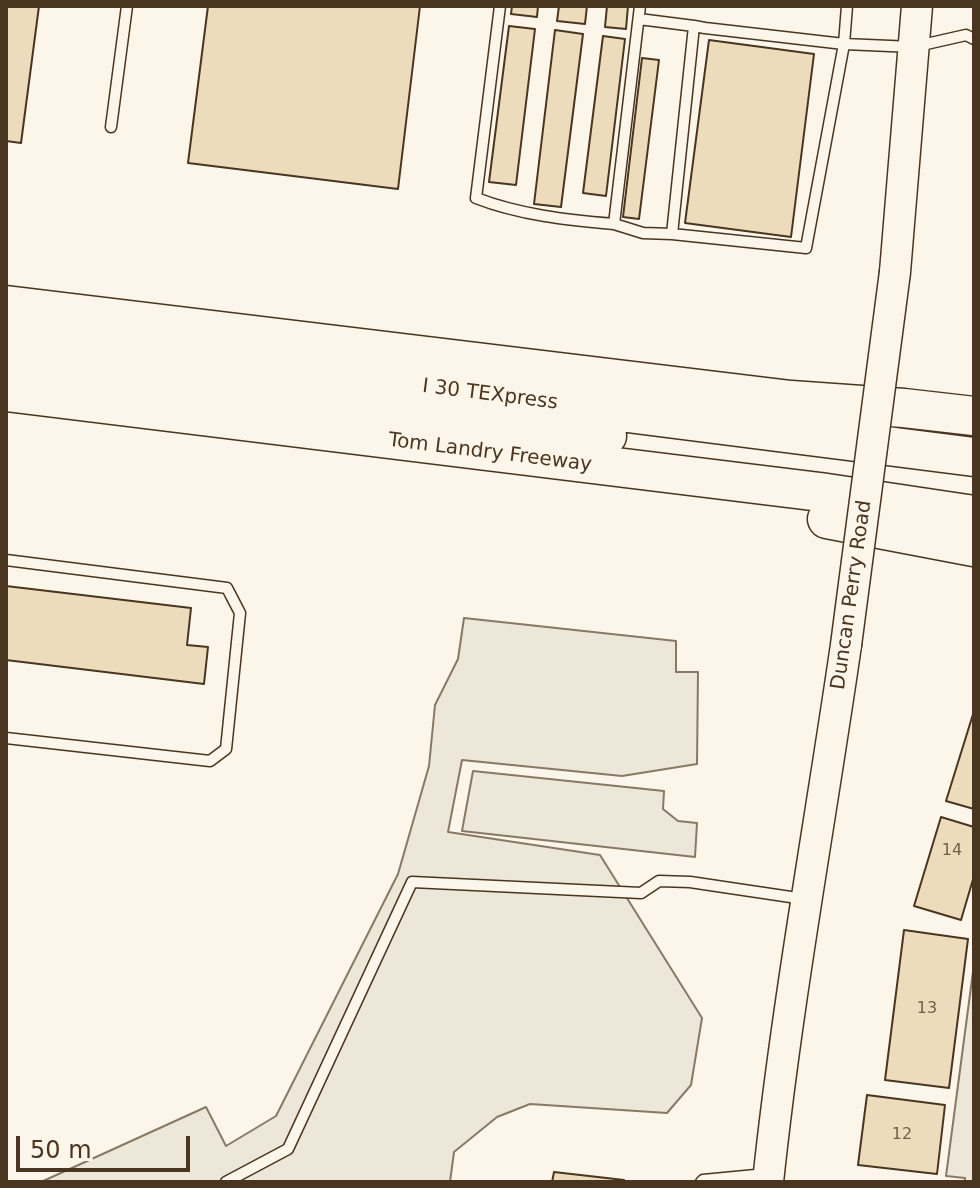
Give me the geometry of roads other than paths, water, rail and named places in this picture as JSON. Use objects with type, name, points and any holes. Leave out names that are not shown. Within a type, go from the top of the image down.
[{"type":"highway","points":[[6,305],[775,398],[974,416]]},
{"type":"highway","name":"I 30 TEXpress","points":[[6,334],[974,457]]},
{"type":"highway","name":"I 30 TEXpress","points":[[6,363],[427,417],[974,474]]},
{"type":"highway","name":"Tom Landry Freeway","points":[[6,392],[820,492],[974,515]]},
{"type":"highway","points":[[904,408],[974,401]]},
{"type":"highway","points":[[433,446],[473,467],[819,517],[974,547]]},
{"type":"street","name":"Duncan Perry Road","points":[[768,1178],[806,899],[846,645],[895,272],[917,6]]},
{"type":"lane","points":[[111,127],[127,6]]},
{"type":"lane","points":[[500,6],[476,198],[503,208],[614,224],[643,233],[806,248],[844,44],[847,6]]},
{"type":"lane","points":[[614,224],[640,6]]},
{"type":"lane","points":[[639,19],[844,44],[913,47],[966,35],[974,39]]},
{"type":"lane","points":[[672,234],[694,26]]},
{"type":"lane","points":[[6,560],[227,588],[240,613],[226,749],[210,761],[6,738]]},
{"type":"lane","points":[[226,1182],[288,1149],[412,882],[641,893],[659,881],[690,882],[806,899]]},
{"type":"lane","points":[[701,1182],[768,1178]]}]
